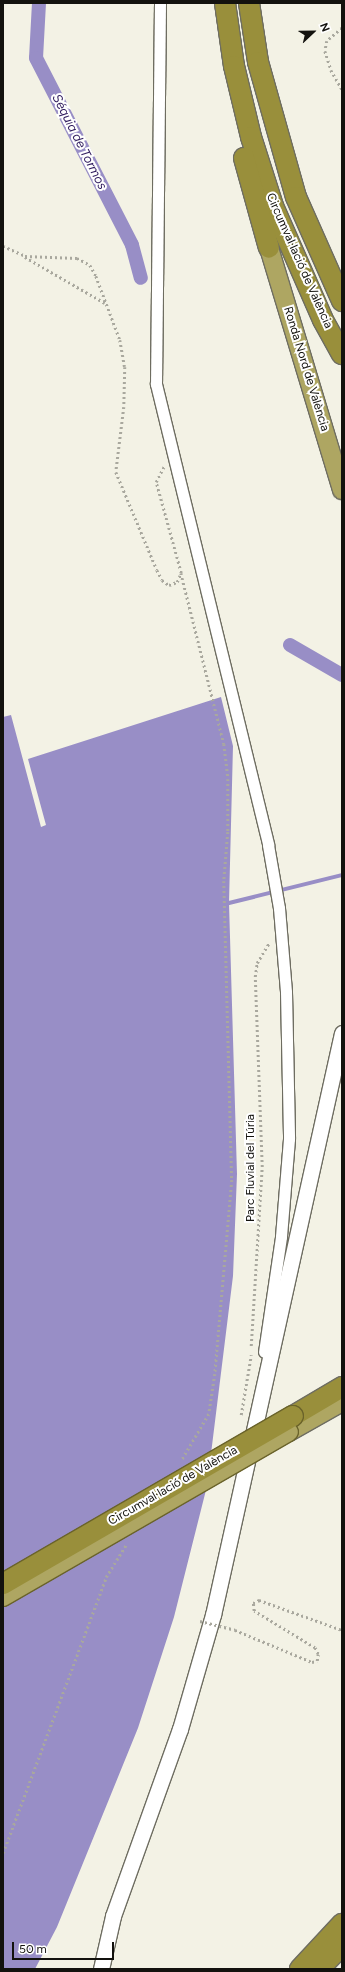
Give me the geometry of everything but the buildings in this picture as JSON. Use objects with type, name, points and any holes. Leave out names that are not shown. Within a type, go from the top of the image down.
[{"type":"highway","points":[[212,3],[239,141],[269,248]]},
{"type":"highway","name":"Circumval·lació de València","points":[[225,3],[234,66],[251,137],[273,206],[323,320],[342,354]]},
{"type":"highway","name":"Circumval·lació de València","points":[[249,3],[258,62],[294,189],[342,300]]},
{"type":"highway","name":"Ronda Nord de València","points":[[269,248],[342,490]]},
{"type":"highway","name":"Circumval·lació de València","points":[[3,1584],[291,1424],[342,1387]]},
{"type":"highway","points":[[3,1597],[291,1424],[342,1402]]},
{"type":"highway","points":[[300,1969],[342,1924]]},
{"type":"highway","points":[[319,1969],[342,1945]]},
{"type":"main road","points":[[101,1969],[113,1916],[180,1729],[213,1615],[240,1485],[298,1240],[342,1033]]},
{"type":"street","points":[[160,3],[156,384],[275,883],[279,908],[286,992],[289,1139],[271,1315],[240,1485]]},
{"type":"path","points":[[342,28],[327,40],[325,51],[331,70],[342,89]]},
{"type":"path","points":[[3,246],[25,256],[105,303]]},
{"type":"path","points":[[25,256],[76,258],[90,265],[120,340],[125,367],[124,407],[116,472],[162,580],[169,585],[177,582],[181,573]]},
{"type":"path","points":[[173,453],[156,482],[181,573],[224,744],[228,779],[228,832],[224,881],[232,1180],[215,1374],[209,1414],[179,1464]]},
{"type":"path","name":"Parc Fluvial del Túria","points":[[241,1418],[252,1359],[262,1167],[255,977],[260,957],[271,941]]},
{"type":"path","points":[[3,1853],[106,1577],[129,1540]]},
{"type":"path","points":[[200,1621],[235,1630],[302,1656],[312,1662],[317,1661],[318,1654],[314,1648],[254,1611],[253,1603],[259,1600],[342,1630]]},
{"type":"shaded area","points":[[221,697],[233,746],[229,903],[237,1174],[233,1276],[207,1486],[174,1617],[138,1728],[57,1927],[35,1969],[3,1969],[3,717],[11,715],[41,827],[46,825],[28,759]]},
{"type":"waterway","name":"Séquia de Tormos","points":[[39,3],[36,58],[132,245],[141,278]]},
{"type":"waterway","name":"Séquia de Tormos","points":[[290,645],[342,675]]},
{"type":"waterway","points":[[229,903],[342,875]]}]
